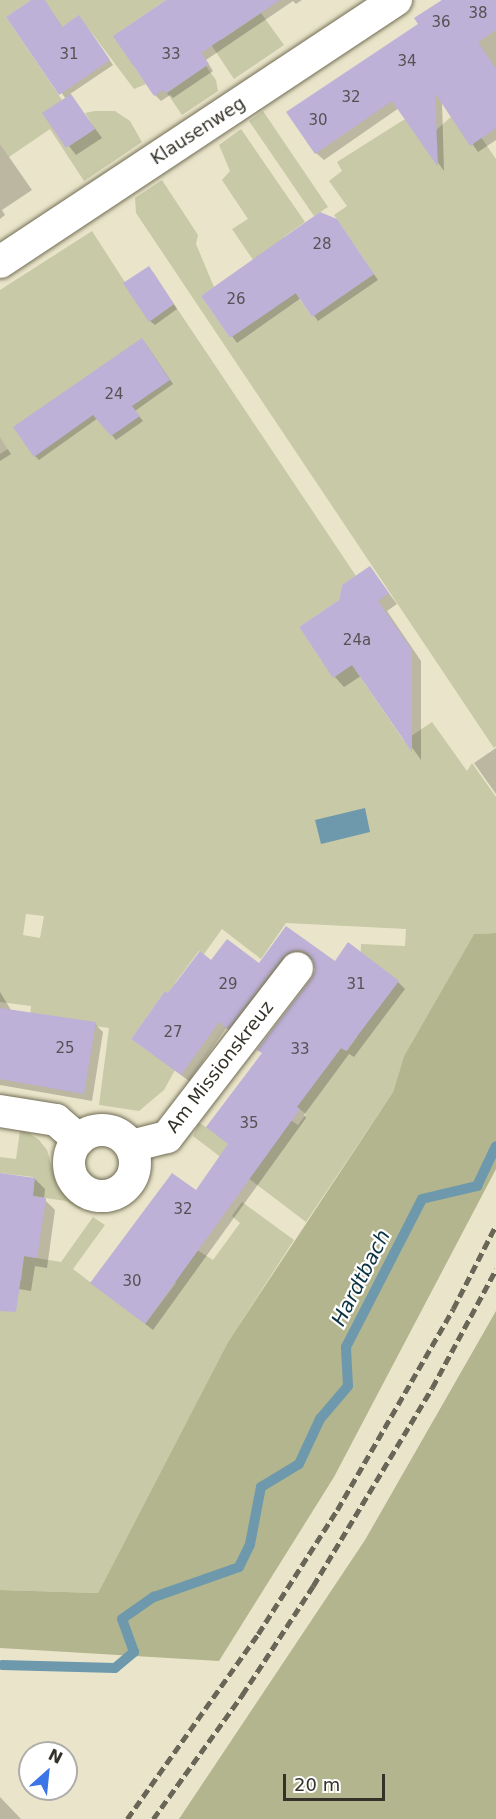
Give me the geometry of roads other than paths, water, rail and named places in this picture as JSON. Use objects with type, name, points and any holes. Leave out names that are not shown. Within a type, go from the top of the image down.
[{"type":"street","name":"Klausenweg","points":[[0,262],[396,0]]},
{"type":"street","name":"Am Missionskreuz","points":[[131,1146],[167,1137],[297,968]]},
{"type":"street","points":[[0,1111],[56,1120],[79,1140]]},
{"type":"street","points":[[104,1130],[120,1134],[131,1146],[136,1161],[133,1176],[123,1189],[110,1195],[96,1195],[78,1186],[71,1175],[69,1166],[72,1149],[88,1132],[104,1130]]},
{"type":"water","points":[[365,808],[370,832],[321,844],[315,820]]},
{"type":"waterway","name":"Hardtbach","points":[[2,1665],[115,1668],[134,1652],[122,1619],[154,1597],[239,1567],[250,1544],[261,1487],[299,1464],[320,1419],[348,1386],[346,1347],[422,1199],[477,1186],[496,1146]]},
{"type":"railway","points":[[127,1819],[258,1634],[337,1510],[453,1309],[496,1225]]},
{"type":"railway","points":[[153,1819],[242,1695],[313,1586],[432,1388],[496,1269]]}]
